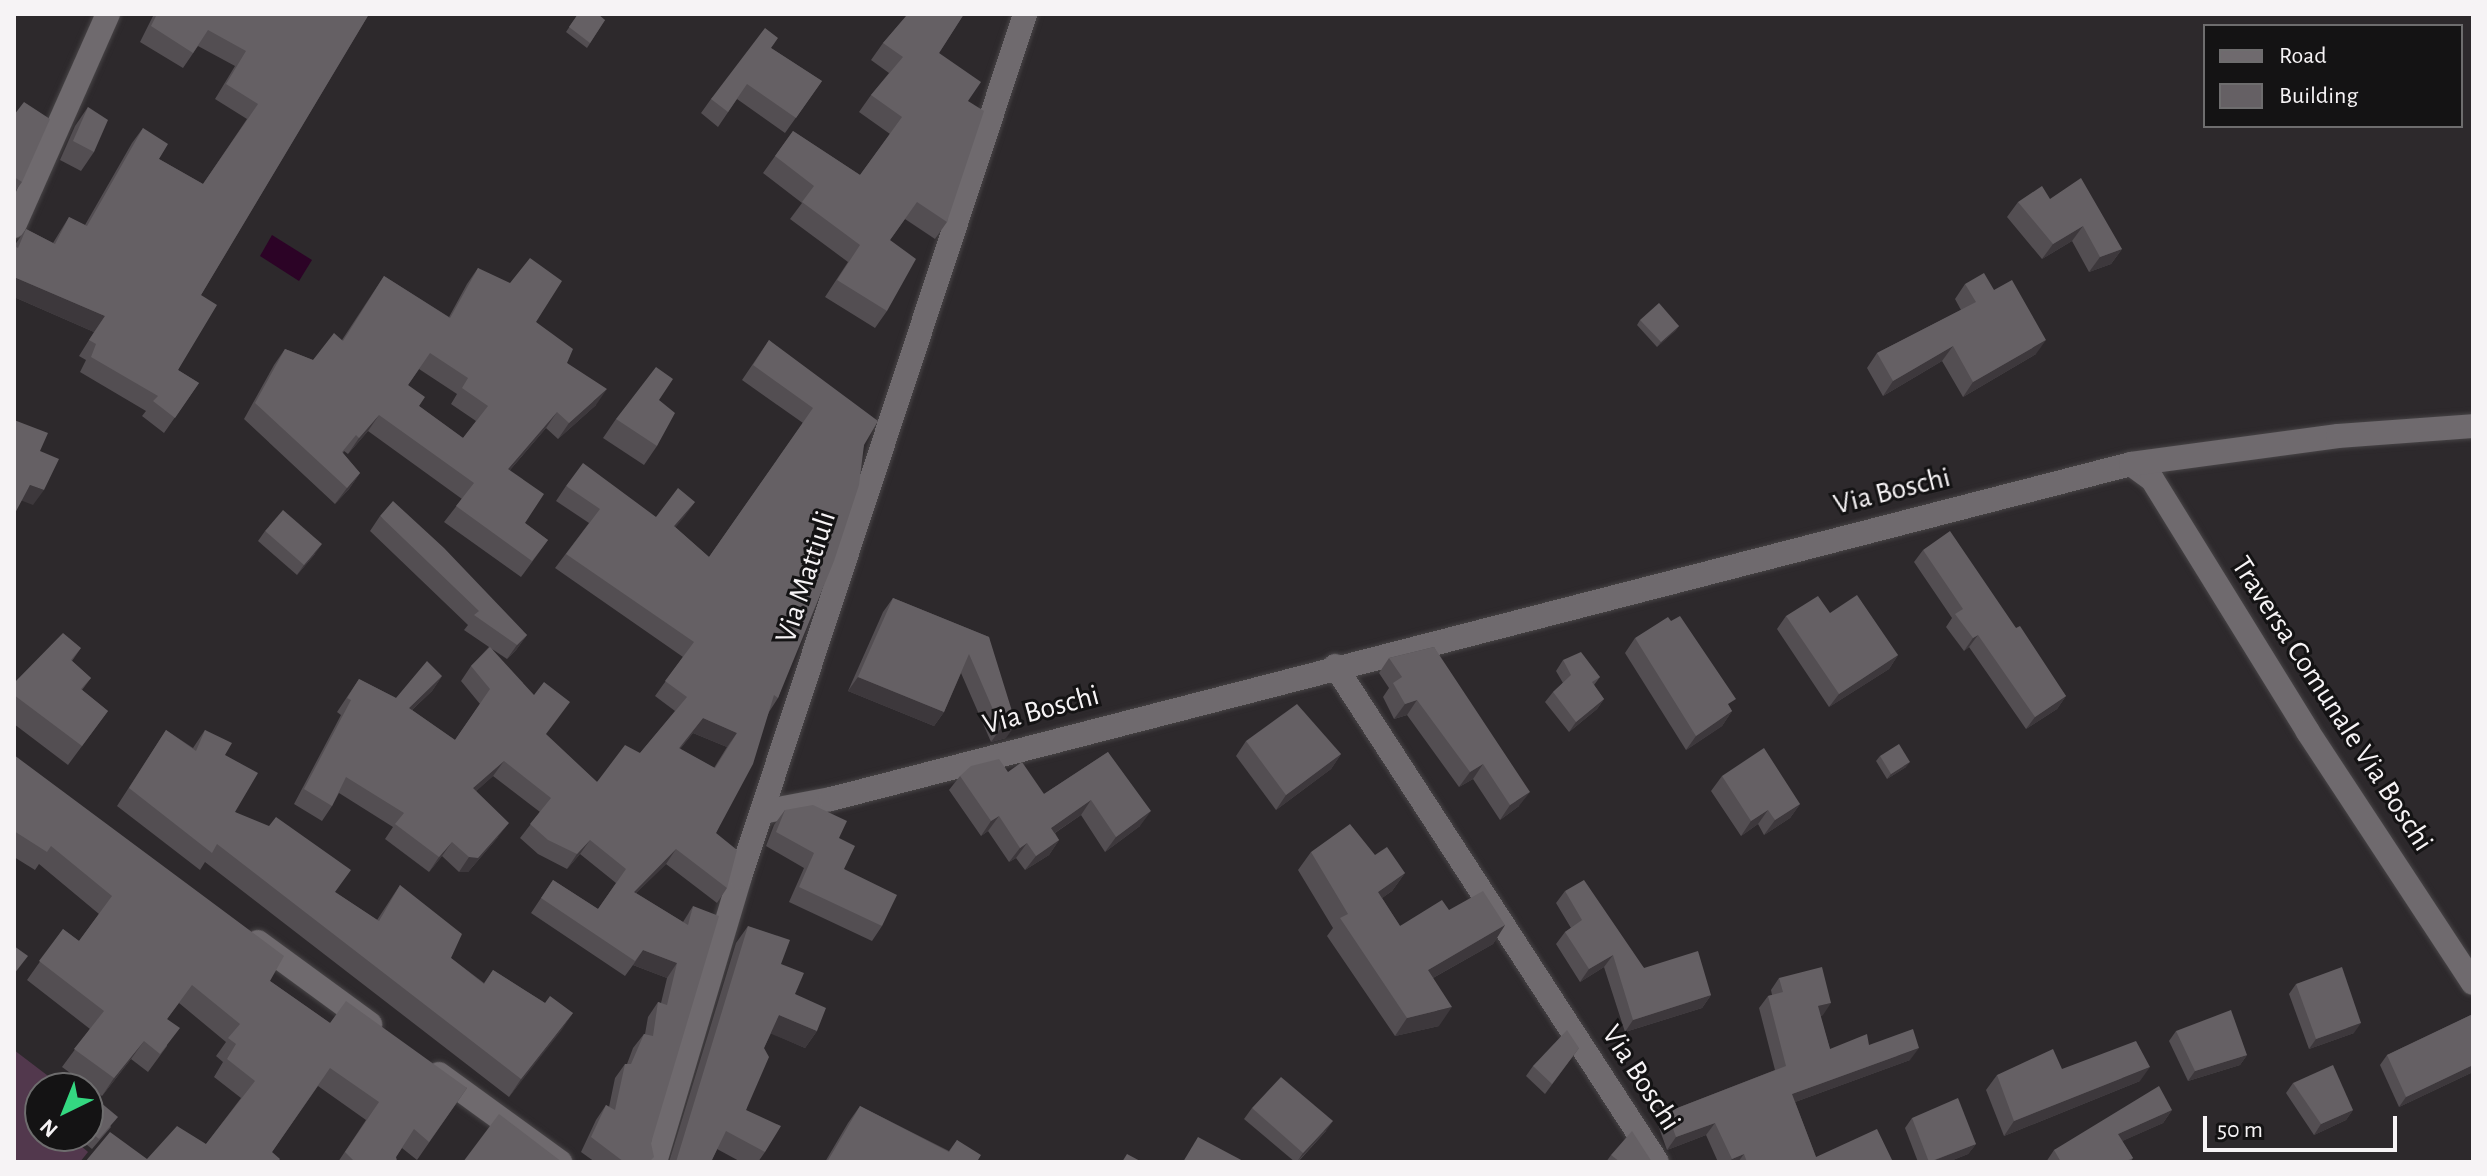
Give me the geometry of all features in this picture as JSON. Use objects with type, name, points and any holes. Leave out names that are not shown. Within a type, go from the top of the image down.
[{"type":"street","points":[[14,226],[108,14]]},
{"type":"street","name":"Via Mattiuli","points":[[655,1162],[762,812],[1025,14]]},
{"type":"street","name":"Via Boschi","points":[[762,812],[831,799],[1335,666],[2131,464],[2338,436],[2473,426]]},
{"type":"street","name":"Traversa Comunale Via Boschi","points":[[2131,464],[2152,479],[2308,732],[2473,983]]},
{"type":"street","name":"Via Boschi","points":[[1335,666],[1657,1162]]},
{"type":"street","points":[[238,928],[392,1040]]},
{"type":"street","points":[[418,1059],[560,1162]]},
{"type":"shaded area","points":[[272,235],[312,260],[299,281],[260,256]]},
{"type":"shaded area","points":[[14,1050],[43,1072],[24,1072],[24,1152],[88,1152],[80,1162],[14,1162]]},
{"type":"building","points":[[157,14],[369,14],[201,295],[217,305],[178,370],[199,383],[175,418],[153,401],[158,396],[91,357],[96,344],[89,340],[105,316],[14,277],[14,246],[18,248],[26,229],[55,244],[69,217],[87,226],[143,128],[168,144],[159,159],[203,184],[258,104],[226,84],[246,51],[208,30],[193,53],[151,26]]},
{"type":"building","points":[[578,14],[598,14],[605,20],[590,43],[569,27]]},
{"type":"building","points":[[908,14],[964,14],[939,53],[981,82],[968,101],[984,111],[947,222],[917,202],[890,240],[916,259],[887,311],[837,280],[860,245],[802,202],[814,186],[775,156],[793,131],[860,175],[902,117],[871,95],[903,57],[883,43]]},
{"type":"building","points":[[765,28],[778,38],[771,48],[822,81],[796,118],[747,84],[728,112],[711,99]]},
{"type":"building","points":[[24,102],[50,119],[22,182],[14,177],[14,115]]},
{"type":"building","points":[[88,107],[108,120],[94,152],[73,141]]},
{"type":"building","points":[[2081,178],[2122,249],[2100,257],[2083,226],[2053,244],[2018,202],[2042,186],[2050,199]]},
{"type":"building","points":[[530,258],[562,281],[536,322],[573,349],[567,363],[607,389],[569,423],[557,412],[508,469],[544,494],[525,523],[548,540],[532,561],[456,506],[474,483],[379,415],[342,452],[360,473],[347,488],[255,403],[285,349],[313,360],[334,333],[343,341],[384,276],[450,318],[478,268],[510,283]],"holes":[[[430,353],[468,378],[462,388],[488,406],[463,438],[419,406],[425,397],[408,385]]]},
{"type":"building","points":[[1984,273],[1994,290],[2012,280],[2046,340],[1973,382],[1953,346],[1893,381],[1877,353],[1976,302],[1965,284]]},
{"type":"building","points":[[1659,303],[1679,326],[1661,342],[1640,320]]},
{"type":"building","points":[[769,340],[878,421],[864,445],[859,485],[834,561],[778,698],[774,695],[753,764],[716,833],[737,850],[727,888],[676,849],[634,892],[688,925],[693,906],[719,916],[651,1143],[654,1157],[649,1162],[624,1162],[591,1137],[606,1105],[615,1110],[625,1064],[631,1064],[644,1034],[653,1036],[658,1002],[667,1005],[677,963],[643,950],[635,961],[541,898],[553,880],[598,909],[626,869],[590,840],[577,854],[548,840],[530,824],[551,798],[504,761],[473,788],[509,823],[478,858],[469,857],[452,842],[439,857],[395,824],[404,813],[346,777],[332,806],[304,789],[359,679],[396,698],[427,661],[442,676],[409,708],[455,740],[490,689],[471,666],[490,647],[534,695],[544,682],[570,702],[546,734],[597,782],[625,745],[640,753],[687,697],[665,681],[694,642],[566,554],[600,509],[566,486],[583,463],[656,517],[678,488],[695,502],[674,526],[709,557],[813,408],[753,365]],"holes":[[[703,718],[737,733],[715,768],[679,748]]]},
{"type":"building","points":[[656,367],[673,379],[659,400],[675,413],[657,446],[616,419]]},
{"type":"building","points":[[14,420],[48,433],[40,451],[59,459],[44,490],[30,485],[14,515]]},
{"type":"building","points":[[393,501],[444,548],[527,635],[517,645],[474,615],[479,611],[380,516]]},
{"type":"building","points":[[283,510],[322,544],[304,565],[265,531]]},
{"type":"building","points":[[1950,531],[2016,628],[2020,626],[2066,696],[2035,717],[1978,635],[1973,638],[1955,614],[1963,609],[1923,550]]},
{"type":"building","points":[[1857,595],[1898,655],[1839,694],[1786,616],[1818,596],[1830,613]]},
{"type":"building","points":[[893,598],[989,637],[1016,724],[1001,728],[969,654],[944,712],[858,677]]},
{"type":"building","points":[[1680,616],[1736,699],[1728,704],[1732,711],[1696,736],[1635,638],[1668,617],[1671,621]]},
{"type":"building","points":[[63,633],[81,648],[71,660],[91,678],[81,689],[108,711],[82,746],[14,695],[14,683]]},
{"type":"building","points":[[1434,647],[1530,792],[1510,805],[1483,764],[1470,772],[1417,700],[1405,704],[1393,683],[1402,677],[1389,658]]},
{"type":"building","points":[[1581,652],[1600,677],[1592,682],[1604,699],[1576,722],[1553,692],[1571,675],[1563,660]]},
{"type":"building","points":[[1297,704],[1341,754],[1286,795],[1246,741]]},
{"type":"building","points":[[166,730],[196,751],[205,730],[232,743],[225,755],[258,773],[235,812],[269,826],[276,817],[351,870],[335,892],[379,921],[400,885],[462,934],[451,958],[484,984],[493,970],[545,1003],[550,996],[573,1013],[521,1079],[217,844],[212,853],[129,788]]},
{"type":"building","points":[[1899,744],[1910,762],[1891,774],[1880,756]]},
{"type":"building","points":[[1764,748],[1800,804],[1775,820],[1768,810],[1751,821],[1722,776]]},
{"type":"building","points":[[1108,752],[1151,811],[1116,837],[1091,800],[1051,828],[1059,840],[1036,856],[1027,843],[1020,848],[999,816],[991,821],[960,776],[971,766],[999,759],[1008,772],[1022,762],[1044,794]]},
{"type":"building","points":[[14,755],[284,956],[270,981],[330,1023],[346,1001],[467,1088],[429,1142],[414,1129],[396,1157],[397,1162],[352,1162],[345,1152],[379,1102],[330,1068],[272,1152],[280,1159],[278,1162],[85,1162],[93,1152],[104,1152],[104,1139],[110,1132],[147,1159],[177,1126],[206,1144],[255,1081],[227,1059],[236,1044],[228,1038],[240,1024],[192,985],[167,1019],[180,1028],[160,1054],[144,1041],[114,1078],[74,1049],[104,1011],[39,961],[63,929],[79,941],[112,896],[51,846],[47,852],[14,831]]},
{"type":"building","points":[[813,805],[847,821],[839,838],[855,846],[844,869],[897,895],[882,926],[799,887],[814,853],[776,832],[785,810]]},
{"type":"building","points":[[1350,824],[1375,855],[1387,847],[1405,873],[1378,892],[1400,926],[1442,900],[1449,910],[1483,891],[1505,925],[1428,970],[1452,1007],[1407,1018],[1340,918],[1348,914],[1311,852]]},
{"type":"building","points":[[1584,880],[1644,968],[1698,951],[1711,995],[1633,1020],[1613,955],[1589,969],[1565,932],[1582,920],[1565,891]]},
{"type":"building","points":[[748,926],[790,940],[781,964],[804,973],[795,994],[826,1008],[817,1031],[779,1015],[764,1048],[769,1057],[746,1110],[781,1126],[765,1152],[726,1131],[711,1162],[676,1162]]},
{"type":"building","points":[[14,946],[28,956],[14,974]]},
{"type":"building","points":[[1822,967],[1831,1003],[1818,1006],[1830,1049],[1867,1034],[1869,1045],[1913,1029],[1919,1048],[1792,1094],[1816,1157],[1877,1129],[1893,1162],[1747,1162],[1744,1154],[1732,1159],[1715,1123],[1676,1137],[1667,1112],[1786,1066],[1768,996],[1783,992],[1779,978]]},
{"type":"building","points":[[2342,967],[2361,1023],[2316,1039],[2296,984]]},
{"type":"building","points":[[2231,1010],[2247,1055],[2195,1071],[2176,1031]]},
{"type":"building","points":[[2473,1014],[2473,1065],[2406,1097],[2387,1055]]},
{"type":"building","points":[[1567,1030],[1579,1048],[1552,1084],[1533,1066]]},
{"type":"building","points":[[2136,1041],[2150,1067],[2014,1121],[1997,1075],[2053,1049],[2062,1069]]},
{"type":"building","points":[[2333,1065],[2353,1110],[2321,1124],[2293,1083]]},
{"type":"building","points":[[1281,1077],[1333,1121],[1303,1153],[1252,1108]]},
{"type":"building","points":[[2159,1086],[2172,1110],[2118,1134],[2133,1158],[2124,1162],[2061,1162],[2054,1150]]},
{"type":"building","points":[[1958,1098],[1976,1144],[1929,1162],[1912,1118]]},
{"type":"building","points":[[104,1105],[118,1117],[104,1133]]},
{"type":"building","points":[[860,1106],[949,1152],[957,1140],[981,1155],[978,1160],[981,1162],[827,1162]]},
{"type":"building","points":[[499,1114],[562,1162],[463,1162]]},
{"type":"building","points":[[1632,1131],[1652,1162],[1620,1162],[1611,1155]]},
{"type":"building","points":[[1198,1137],[1245,1162],[1183,1162]]},
{"type":"building","points":[[1127,1154],[1142,1162],[1122,1162]]}]
